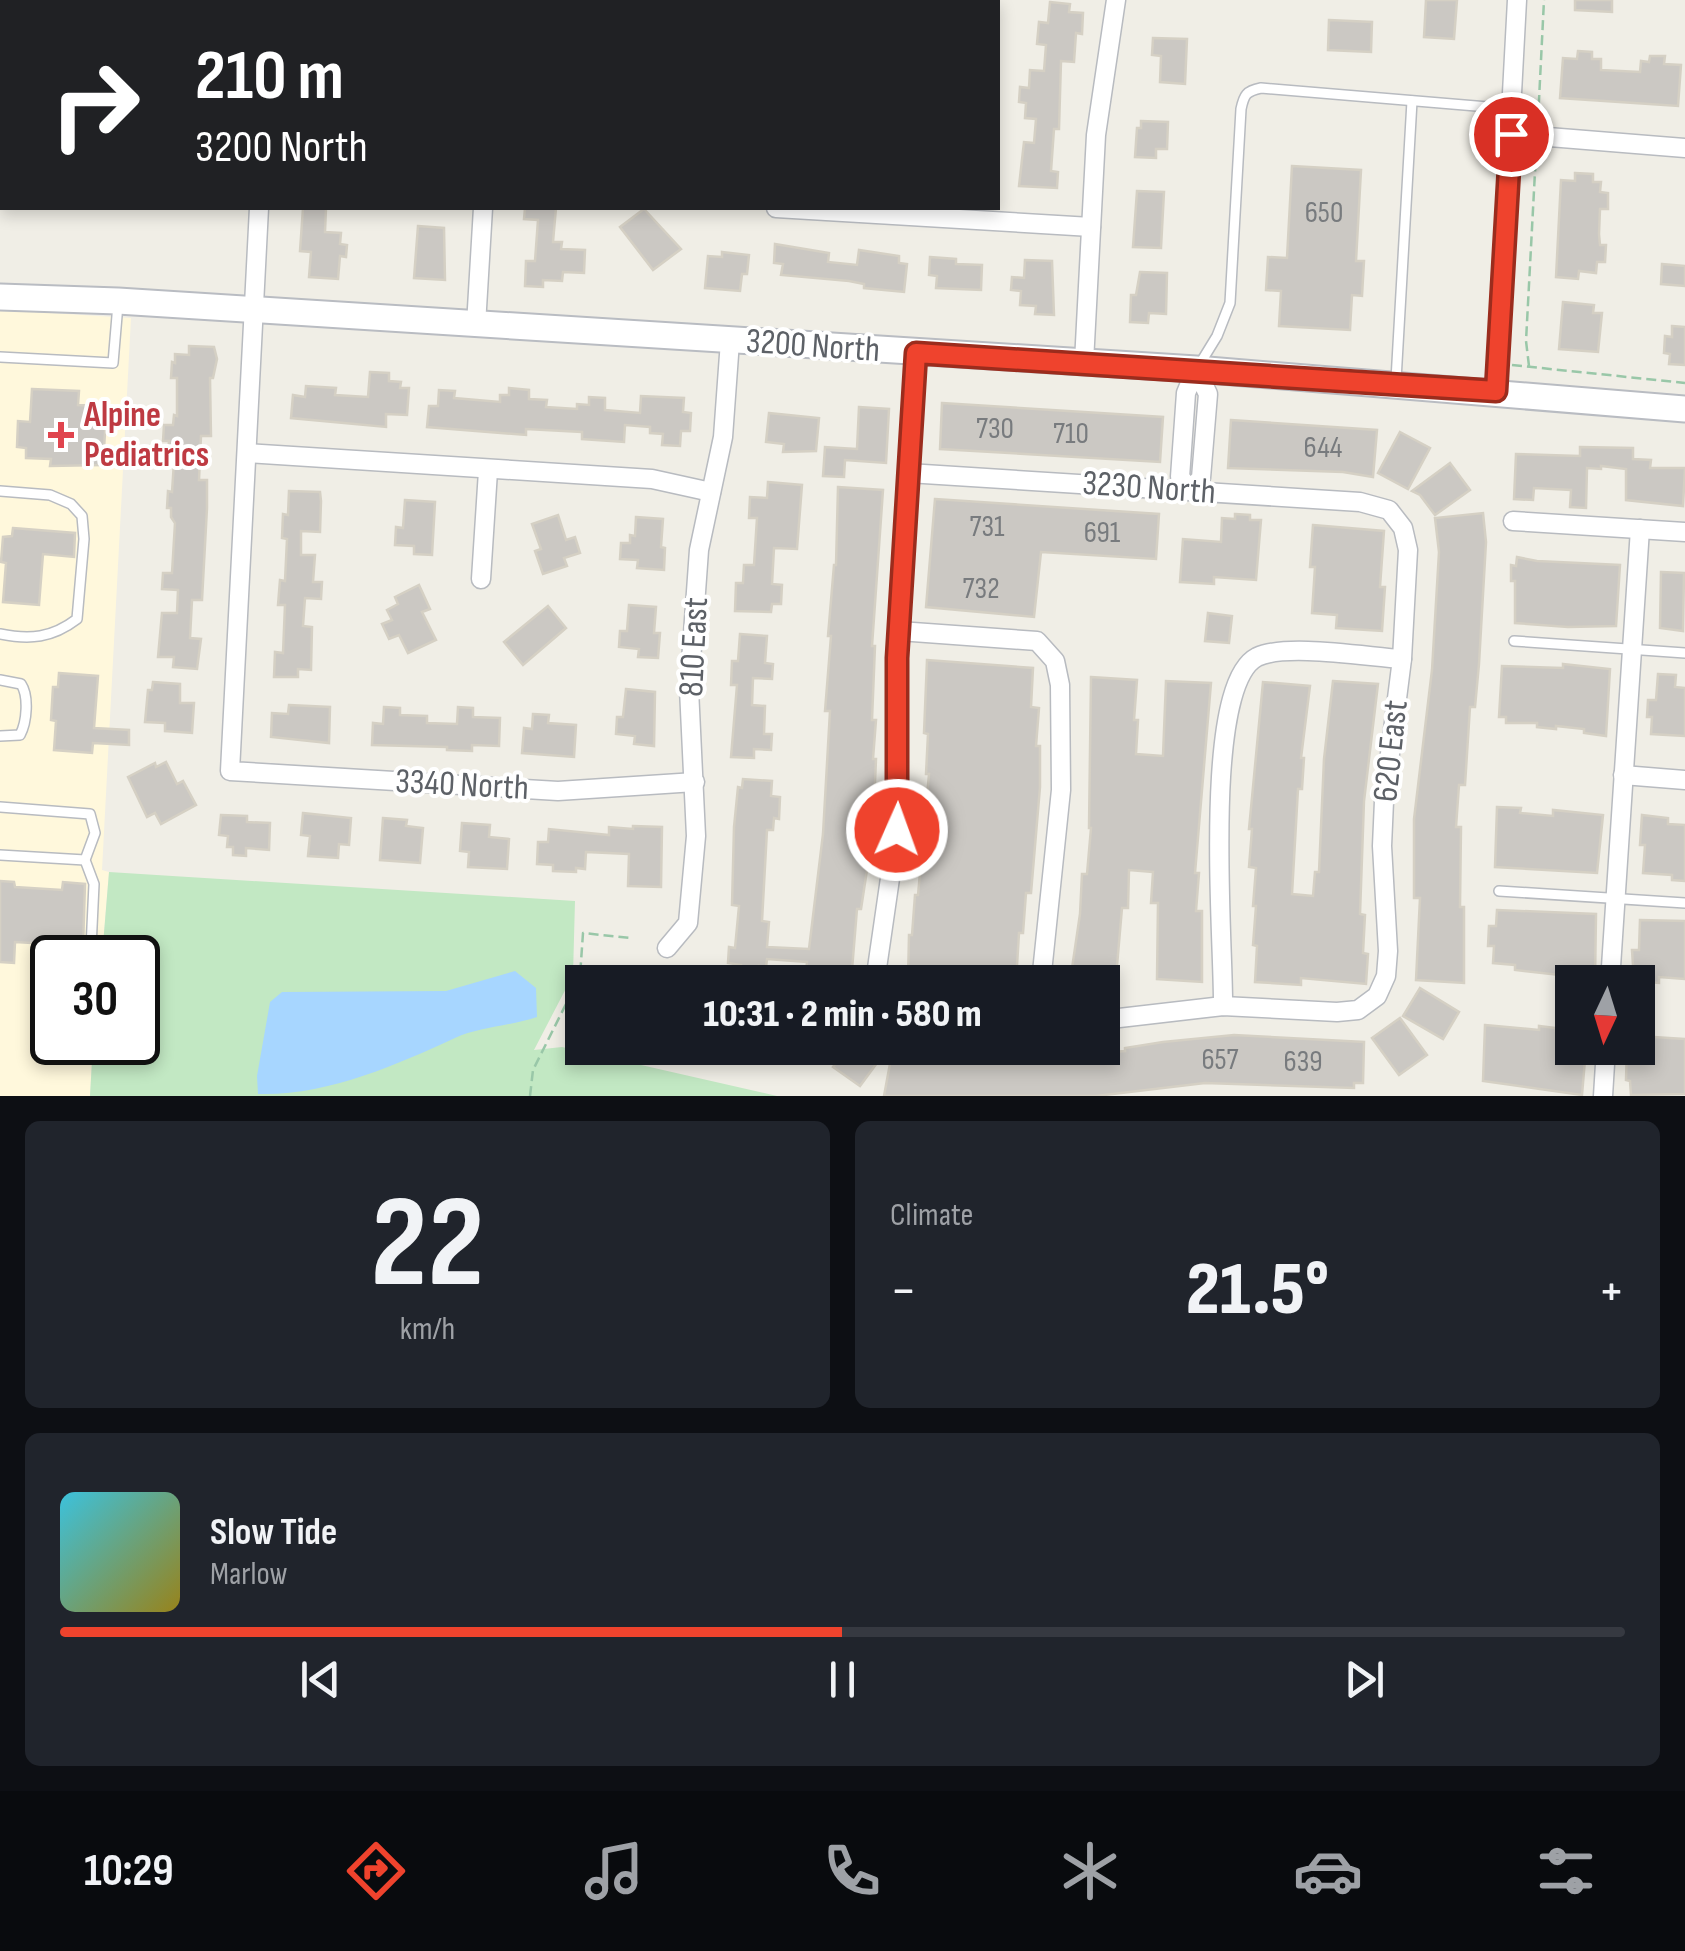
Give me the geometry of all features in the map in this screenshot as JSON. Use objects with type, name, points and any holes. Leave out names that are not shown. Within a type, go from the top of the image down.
[{"type":"street","points":[[1084,362],[1096,136],[1116,0]]},
{"type":"street","points":[[1496,391],[1517,0]]},
{"type":"street","points":[[1511,134],[1685,148]]},
{"type":"street","points":[[259,210],[247,453],[652,480],[710,492]]},
{"type":"street","points":[[476,325],[483,210]]},
{"type":"street","points":[[809,210],[1091,227]]},
{"type":"street","name":"3200 North","points":[[0,297],[1196,369],[1685,409]]},
{"type":"street","name":"810 East","points":[[667,948],[688,923],[696,836],[689,689],[699,550],[723,437],[730,341]]},
{"type":"street","points":[[877,965],[898,816],[898,630],[916,353]]},
{"type":"street","points":[[1190,490],[1201,478],[1208,394],[1196,369]]},
{"type":"street","name":"3340 North","points":[[247,453],[230,771],[558,791],[694,782]]},
{"type":"street","points":[[481,579],[488,471]]},
{"type":"street","name":"3230 North","points":[[908,473],[1360,502],[1388,510]]},
{"type":"street","name":"620 East","points":[[1224,1006],[1358,1010],[1376,996],[1386,976],[1384,800],[1402,659],[1408,550],[1403,528],[1388,510]]},
{"type":"street","points":[[1513,521],[1685,532]]},
{"type":"street","points":[[1611,965],[1640,529]]},
{"type":"street","points":[[898,630],[1037,641],[1055,661],[1060,685],[1061,790],[1043,965]]},
{"type":"street","points":[[1120,1018],[1224,1006],[1219,802],[1235,684],[1246,665],[1275,652],[1402,659]]},
{"type":"street","points":[[1623,775],[1685,780]]},
{"type":"street","points":[[1603,1096],[1605,1065]]},
{"type":"lane","points":[[1196,369],[1218,336],[1230,303],[1243,96],[1249,90],[1512,109]]},
{"type":"lane","points":[[1396,383],[1412,100]]},
{"type":"lane","points":[[0,357],[113,363],[118,302]]},
{"type":"lane","points":[[0,490],[50,495],[70,504],[82,516],[84,538],[77,620],[42,638],[0,634]]},
{"type":"lane","points":[[1514,641],[1685,652]]},
{"type":"lane","points":[[0,680],[20,684],[26,692],[20,735],[0,736]]},
{"type":"lane","points":[[0,808],[90,814],[95,832],[85,860],[94,884],[92,935]]},
{"type":"lane","points":[[0,856],[85,860]]},
{"type":"lane","points":[[1498,891],[1685,903]]},
{"type":"path","points":[[1538,116],[1544,0]]},
{"type":"path","points":[[1536,153],[1526,341],[1529,366],[1685,383]]},
{"type":"path","points":[[530,1096],[533,1070],[580,976],[582,933],[630,938]]},
{"type":"shaded area","points":[[0,310],[131,318],[102,870],[109,872],[104,935],[30,935],[30,1065],[92,1065],[90,1096],[0,1096]]},
{"type":"green space","points":[[109,872],[575,901],[573,965],[565,965],[565,990],[534,1050],[565,1048],[565,1065],[641,1065],[777,1096],[90,1096],[92,1065],[160,1065],[160,935],[104,935]]},
{"type":"water","points":[[515,971],[536,988],[537,1017],[464,1034],[385,1068],[335,1084],[258,1094],[257,1076],[270,1002],[282,992],[446,991]]},
{"type":"building","points":[[1426,0],[1457,0],[1454,39],[1424,37]]},
{"type":"building","points":[[1575,0],[1612,0],[1612,12],[1575,10]]},
{"type":"building","points":[[1050,2],[1070,4],[1069,12],[1083,13],[1082,34],[1076,33],[1074,62],[1061,61],[1059,129],[1054,129],[1051,171],[1058,172],[1057,188],[1019,186],[1024,142],[1034,143],[1036,119],[1025,118],[1026,103],[1019,102],[1020,87],[1029,88],[1030,70],[1044,71],[1046,45],[1037,44],[1039,22],[1048,23]]},
{"type":"building","points":[[1329,20],[1372,22],[1371,52],[1328,50]]},
{"type":"building","points":[[1153,38],[1187,39],[1185,84],[1160,82],[1161,56],[1152,55]]},
{"type":"building","points":[[1578,51],[1592,52],[1592,59],[1601,59],[1601,70],[1640,72],[1641,61],[1649,62],[1650,56],[1665,56],[1664,64],[1681,65],[1678,106],[1560,98],[1563,58],[1577,59]]},
{"type":"building","points":[[1141,121],[1168,122],[1167,149],[1156,149],[1156,158],[1135,157]]},
{"type":"building","points":[[1292,166],[1361,170],[1356,261],[1364,261],[1362,296],[1352,295],[1350,330],[1279,326],[1281,291],[1266,290],[1268,257],[1287,258]]},
{"type":"building","points":[[1575,173],[1593,174],[1593,182],[1601,182],[1600,192],[1608,193],[1608,209],[1600,209],[1600,245],[1606,245],[1605,262],[1597,262],[1596,273],[1579,271],[1578,279],[1556,277],[1561,180],[1575,181]]},
{"type":"building","points":[[1137,191],[1164,192],[1161,248],[1133,247]]},
{"type":"building","points":[[303,210],[326,210],[325,232],[341,233],[340,244],[347,245],[346,257],[340,256],[338,279],[309,277],[311,252],[300,251]]},
{"type":"building","points":[[525,210],[556,210],[553,242],[562,242],[561,249],[585,250],[584,273],[563,272],[562,281],[543,280],[543,287],[525,286],[526,261],[535,261],[538,220],[524,219]]},
{"type":"building","points":[[645,210],[681,249],[653,270],[620,227]]},
{"type":"building","points":[[418,226],[444,228],[445,280],[414,278]]},
{"type":"building","points":[[775,244],[829,253],[828,262],[857,265],[859,250],[899,256],[899,263],[907,264],[904,292],[864,288],[864,284],[849,281],[781,275],[783,264],[774,263]]},
{"type":"building","points":[[722,252],[749,255],[740,291],[705,288],[708,256],[722,257]]},
{"type":"building","points":[[930,257],[982,265],[981,290],[936,288],[937,276],[929,275]]},
{"type":"building","points":[[1025,260],[1052,261],[1054,315],[1035,314],[1036,306],[1020,305],[1021,291],[1011,290],[1012,277],[1024,278]]},
{"type":"building","points":[[1662,264],[1685,266],[1685,286],[1661,284]]},
{"type":"building","points":[[1140,272],[1167,273],[1166,314],[1149,313],[1148,323],[1130,322],[1131,295],[1136,295]]},
{"type":"building","points":[[1563,302],[1594,305],[1593,313],[1602,313],[1598,352],[1559,349]]},
{"type":"building","points":[[1672,326],[1685,327],[1685,365],[1669,364],[1670,354],[1664,353],[1665,336],[1672,337]]},
{"type":"building","points":[[189,346],[214,347],[217,359],[210,378],[211,436],[201,436],[199,480],[207,480],[202,600],[192,600],[190,638],[201,639],[197,669],[173,667],[174,657],[158,657],[162,613],[177,613],[178,590],[162,589],[163,573],[172,573],[175,523],[171,508],[167,508],[174,462],[172,453],[168,453],[169,441],[163,441],[164,425],[173,425],[174,415],[177,416],[177,378],[171,378],[172,362],[175,363],[175,354],[189,355]]},
{"type":"building","points":[[370,372],[389,373],[389,381],[401,382],[400,388],[409,388],[407,415],[386,414],[386,427],[291,418],[293,395],[305,397],[306,386],[336,388],[335,395],[368,397]]},
{"type":"building","points":[[509,388],[529,390],[529,399],[547,400],[546,407],[577,409],[577,404],[589,405],[589,397],[605,398],[605,410],[640,413],[641,396],[684,398],[683,412],[691,413],[690,431],[681,431],[680,446],[662,445],[663,434],[650,433],[650,427],[625,425],[624,442],[582,439],[582,432],[526,429],[526,435],[427,427],[429,406],[438,406],[439,390],[455,391],[454,398],[500,402],[500,395],[509,395]]},
{"type":"building","name":"Alpine Pediatrics","points":[[32,389],[79,391],[78,405],[97,406],[96,416],[106,416],[103,465],[50,466],[51,459],[26,458],[26,448],[17,447],[18,421],[30,422]]},
{"type":"building","points":[[942,403],[1163,417],[1160,462],[940,449]]},
{"type":"building","points":[[859,407],[889,409],[886,463],[845,460],[844,477],[823,476],[825,447],[857,449]]},
{"type":"building","points":[[769,413],[819,418],[816,451],[783,452],[784,444],[766,442]]},
{"type":"building","points":[[1231,420],[1377,430],[1373,477],[1343,472],[1228,468]]},
{"type":"building","points":[[1400,432],[1430,448],[1408,489],[1378,473]]},
{"type":"building","points":[[1580,447],[1633,448],[1633,459],[1651,460],[1650,468],[1685,468],[1683,506],[1626,500],[1626,469],[1601,466],[1587,468],[1586,508],[1570,507],[1571,490],[1534,488],[1533,500],[1514,499],[1516,454],[1580,456]]},
{"type":"building","points":[[1450,463],[1470,490],[1435,515],[1420,495],[1412,491]]},
{"type":"building","points":[[768,482],[802,485],[797,549],[774,548],[772,584],[782,585],[781,604],[772,604],[771,612],[735,611],[736,583],[743,583],[744,565],[754,565],[757,518],[749,518],[750,497],[767,498]]},
{"type":"building","points":[[838,487],[883,490],[872,646],[872,720],[876,720],[873,831],[861,909],[857,909],[852,965],[807,965],[807,962],[767,959],[766,965],[728,963],[729,947],[735,948],[739,906],[732,905],[734,827],[738,787],[742,788],[743,779],[772,781],[771,796],[780,797],[779,819],[774,818],[773,830],[767,830],[762,921],[769,922],[767,947],[809,949],[823,834],[830,711],[825,711],[828,636],[836,565]]},
{"type":"building","points":[[289,491],[320,492],[320,532],[301,531],[301,555],[315,555],[313,582],[322,582],[321,599],[305,598],[303,626],[312,627],[311,670],[298,669],[298,677],[274,677],[275,652],[283,653],[285,605],[278,605],[280,580],[285,581],[287,539],[282,538],[283,514],[288,515]]},
{"type":"building","points":[[935,499],[1159,514],[1156,559],[1041,552],[1034,617],[926,607]]},
{"type":"building","points":[[405,500],[435,502],[432,555],[414,554],[414,546],[395,545],[396,527],[403,528]]},
{"type":"building","points":[[1483,513],[1486,542],[1479,664],[1475,707],[1470,707],[1465,785],[1459,785],[1456,827],[1461,827],[1464,983],[1416,980],[1420,898],[1414,898],[1414,819],[1432,670],[1439,552],[1435,518]]},
{"type":"building","points":[[1235,514],[1261,520],[1256,580],[1214,577],[1214,584],[1180,582],[1183,539],[1221,542],[1222,518],[1235,519]]},
{"type":"building","points":[[558,515],[566,540],[575,537],[580,553],[564,558],[567,566],[543,574],[535,551],[541,549],[532,524]]},
{"type":"building","points":[[636,517],[663,519],[664,570],[637,568],[638,560],[620,559],[621,543],[630,543],[630,535],[635,536]]},
{"type":"building","points":[[1313,525],[1384,531],[1382,631],[1336,628],[1337,615],[1312,613]]},
{"type":"building","points":[[13,528],[75,533],[74,557],[43,554],[39,605],[3,602],[3,537],[12,536]]},
{"type":"building","points":[[1517,557],[1620,565],[1616,626],[1515,623],[1511,565],[1516,566]]},
{"type":"building","points":[[1661,572],[1684,573],[1683,631],[1660,628]]},
{"type":"building","points":[[419,585],[430,609],[422,612],[436,640],[408,653],[399,635],[389,639],[382,624],[392,620],[387,610],[398,604],[395,597]]},
{"type":"building","points":[[629,605],[656,607],[654,633],[660,633],[658,658],[638,657],[639,649],[619,647],[620,631],[627,631]]},
{"type":"building","points":[[548,606],[566,628],[523,665],[504,642]]},
{"type":"building","points":[[1208,613],[1232,616],[1229,643],[1205,641]]},
{"type":"building","points":[[740,634],[767,636],[765,663],[773,664],[772,679],[753,678],[752,705],[765,706],[764,734],[772,734],[771,750],[754,749],[754,758],[731,757],[737,685],[731,685],[732,661],[738,661]]},
{"type":"building","points":[[927,660],[1033,668],[1031,707],[1039,708],[1036,746],[1040,746],[1040,787],[1031,893],[1026,893],[1017,965],[908,965],[929,774],[928,734],[924,733]]},
{"type":"building","points":[[1563,664],[1610,669],[1606,736],[1584,733],[1584,729],[1506,723],[1506,717],[1499,717],[1502,666],[1563,668]]},
{"type":"building","points":[[59,673],[98,676],[94,728],[129,730],[129,745],[93,743],[92,753],[54,750],[53,687],[58,687]]},
{"type":"building","points":[[1658,674],[1676,675],[1675,687],[1685,688],[1685,736],[1651,734],[1648,700],[1656,700]]},
{"type":"building","points":[[1091,677],[1137,680],[1136,754],[1163,756],[1166,681],[1211,683],[1195,873],[1199,873],[1196,911],[1202,911],[1202,982],[1157,979],[1158,903],[1151,903],[1153,872],[1129,870],[1128,908],[1122,908],[1117,965],[1072,965],[1082,874],[1087,874]]},
{"type":"building","points":[[1333,681],[1378,684],[1364,801],[1360,914],[1365,915],[1366,984],[1301,978],[1301,985],[1255,982],[1256,868],[1249,867],[1249,829],[1263,682],[1310,686],[1301,758],[1302,789],[1298,789],[1292,894],[1313,896],[1315,872],[1319,872],[1324,759]]},
{"type":"building","points":[[153,682],[180,684],[180,703],[194,703],[192,733],[165,731],[165,723],[145,722],[148,690],[152,690]]},
{"type":"building","points":[[626,689],[655,692],[654,746],[634,744],[635,736],[616,734],[617,717],[623,717]]},
{"type":"building","points":[[289,705],[330,707],[329,743],[271,737],[272,713],[288,714]]},
{"type":"building","points":[[384,707],[400,708],[400,715],[427,716],[427,723],[457,724],[458,707],[473,708],[473,717],[500,718],[499,746],[472,745],[472,751],[372,745],[373,723],[383,724]]},
{"type":"building","points":[[533,714],[549,715],[548,723],[576,725],[574,757],[522,753],[524,728],[532,729]]},
{"type":"building","points":[[166,762],[177,784],[183,781],[196,805],[161,824],[155,813],[147,817],[128,777],[155,763],[156,767]]},
{"type":"building","points":[[1497,807],[1553,816],[1553,810],[1603,815],[1597,873],[1495,867]]},
{"type":"building","points":[[303,813],[351,818],[349,845],[339,844],[338,858],[308,856],[310,836],[301,835]]},
{"type":"building","points":[[221,815],[247,816],[247,822],[270,823],[269,850],[246,848],[246,856],[233,855],[233,847],[227,847],[228,836],[219,835]]},
{"type":"building","points":[[1642,815],[1685,825],[1685,881],[1672,880],[1672,875],[1643,873]]},
{"type":"building","points":[[383,818],[407,820],[406,826],[423,828],[420,863],[380,860]]},
{"type":"building","points":[[462,823],[490,825],[489,837],[509,839],[507,869],[468,867],[469,852],[460,851]]},
{"type":"building","points":[[609,827],[662,827],[661,887],[628,886],[629,854],[586,852],[585,869],[576,868],[576,872],[553,871],[553,865],[537,864],[538,842],[548,842],[549,829],[609,835]]},
{"type":"building","points":[[0,881],[14,882],[15,887],[62,890],[63,882],[85,884],[83,935],[30,935],[30,943],[15,942],[14,963],[0,962]]},
{"type":"building","points":[[1497,910],[1596,914],[1595,965],[1555,965],[1555,974],[1493,963],[1494,946],[1488,946],[1489,926],[1496,926]]},
{"type":"building","points":[[1640,920],[1685,921],[1685,979],[1659,977],[1659,983],[1655,983],[1655,965],[1633,965],[1632,950],[1639,950]]},
{"type":"building","points":[[1420,988],[1459,1012],[1443,1039],[1403,1016]]},
{"type":"building","points":[[1400,1018],[1427,1055],[1399,1075],[1372,1038]]},
{"type":"building","points":[[1485,1025],[1555,1028],[1555,1065],[1585,1065],[1582,1095],[1483,1081]]},
{"type":"building","points":[[1234,1035],[1364,1042],[1363,1083],[1354,1083],[1354,1088],[1205,1083],[1096,1096],[884,1096],[890,1065],[1120,1065],[1120,1051],[1125,1048]]},
{"type":"building","points":[[1655,1037],[1685,1039],[1685,1094],[1631,1095],[1630,1081],[1626,1080],[1626,1065],[1655,1065]]},
{"type":"building","points":[[834,1065],[875,1065],[860,1086]]},
{"type":"place","name":"Alpine Pediatrics","points":[[61,435]]},
{"type":"route","points":[[897,830],[897,658],[916,353],[1496,391],[1511,134]]}]
